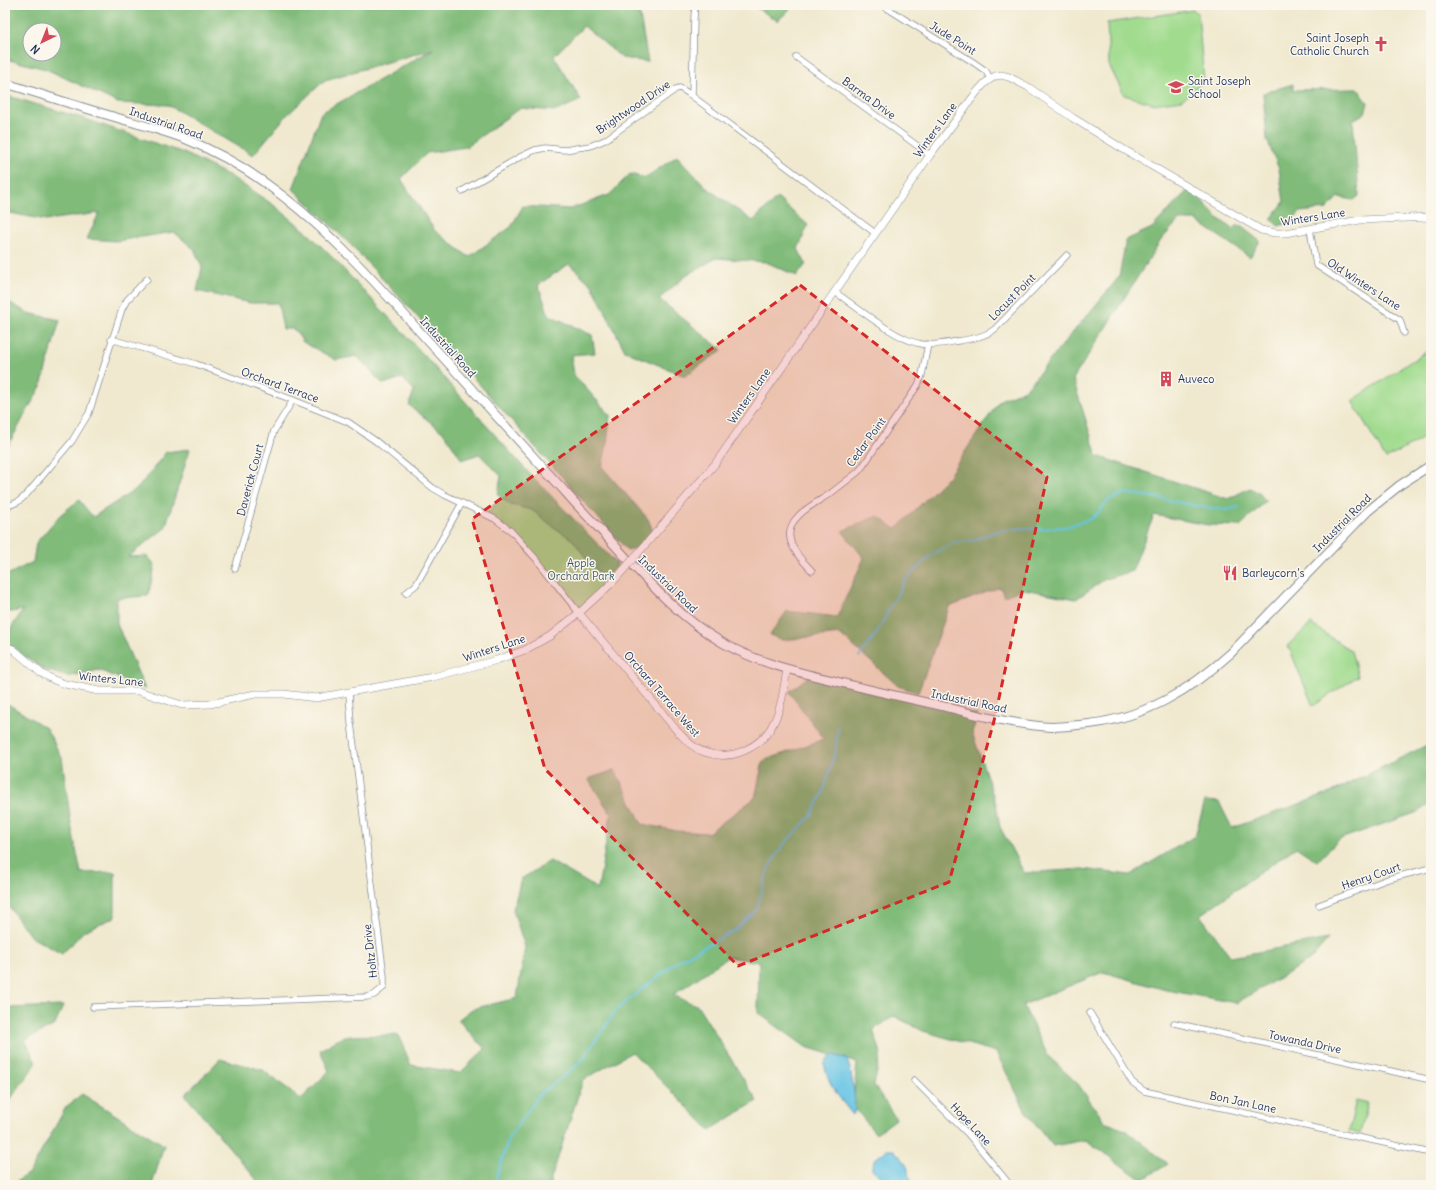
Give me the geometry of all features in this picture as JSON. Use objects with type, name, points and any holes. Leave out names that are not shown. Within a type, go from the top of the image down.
[{"type":"main road","name":"Industrial Road","points":[[5,83],[157,129],[184,139],[223,157],[258,177],[308,216],[370,278],[640,574],[690,622],[724,643],[753,658],[787,669],[899,697],[1026,724],[1055,727],[1110,722],[1170,699],[1207,675],[1231,653],[1368,511],[1400,485],[1431,465]]},
{"type":"street","points":[[692,95],[695,5]]},
{"type":"street","name":"Jude Point","points":[[882,5],[973,62],[986,71],[990,79]]},
{"type":"street","name":"Barma Drive","points":[[796,57],[930,155]]},
{"type":"street","name":"Winters Lane","points":[[5,646],[13,649],[41,673],[65,684],[99,691],[138,691],[182,705],[210,704],[255,694],[284,694],[316,698],[349,693],[433,677],[513,655],[536,645],[580,613],[613,582],[715,464],[930,155],[976,93],[995,76],[1005,75],[1028,87],[1123,148],[1261,230],[1275,233],[1285,233],[1360,220],[1431,217]]},
{"type":"street","name":"Brightwood Drive","points":[[462,191],[520,157],[535,150],[546,148],[565,150],[590,146],[605,140],[676,89],[680,88],[692,95],[875,233]]},
{"type":"street","name":"Old Winters Lane","points":[[1310,229],[1316,265],[1400,320],[1404,333]]},
{"type":"street","name":"Locust Point","points":[[835,292],[904,339],[922,344],[958,341],[988,334],[1006,319],[1067,256]]},
{"type":"street","points":[[5,506],[18,502],[27,494],[79,431],[89,413],[118,316],[124,305],[147,279]]},
{"type":"street","name":"Orchard Terrace","points":[[112,339],[196,364],[348,422],[377,442],[433,488],[495,519],[511,531],[537,560],[580,613]]},
{"type":"street","name":"Cedar Point","points":[[812,571],[799,557],[791,544],[789,533],[793,523],[803,512],[842,485],[863,466],[918,385],[922,375],[928,344]]},
{"type":"street","name":"Daverick Court","points":[[235,569],[274,431],[293,400]]},
{"type":"street","points":[[406,593],[416,584],[462,503]]},
{"type":"street","name":"Orchard Terrace West","points":[[580,613],[678,732],[689,743],[704,752],[722,756],[734,754],[745,751],[765,736],[779,709],[787,669]]},
{"type":"street","name":"Holtz Drive","points":[[93,1007],[366,997],[374,995],[384,987],[380,945],[351,723],[349,693]]},
{"type":"street","name":"Henry Court","points":[[1319,905],[1388,879],[1431,868]]},
{"type":"street","name":"Bon Jan Lane","points":[[1090,1013],[1132,1082],[1144,1091],[1431,1153]]},
{"type":"street","name":"Towanda Drive","points":[[1174,1023],[1431,1080]]},
{"type":"street","name":"Hope Lane","points":[[914,1080],[968,1134],[1010,1185]]},
{"type":"highlighted area","points":[[800,285],[1047,477],[994,721],[949,882],[738,966],[545,769],[472,519]]},
{"type":"green space","points":[[5,5],[638,5],[648,62],[622,58],[584,26],[554,56],[581,100],[556,111],[520,108],[466,147],[427,153],[401,179],[435,231],[469,257],[511,227],[523,206],[570,209],[609,195],[630,174],[645,178],[677,156],[707,188],[753,221],[777,198],[808,225],[798,249],[806,264],[797,276],[766,262],[716,258],[688,274],[659,299],[722,350],[685,376],[625,351],[592,285],[569,264],[538,285],[549,315],[592,335],[595,353],[571,355],[574,375],[610,415],[607,445],[602,467],[648,519],[654,534],[646,544],[628,551],[471,375],[354,248],[293,189],[321,113],[433,49],[325,80],[287,115],[253,155],[168,105],[118,103],[46,69],[5,59]]},
{"type":"green space","points":[[752,5],[794,5],[778,21]]},
{"type":"green space","points":[[1193,10],[1198,14],[1204,81],[1182,100],[1154,104],[1124,95],[1109,65],[1107,23]]},
{"type":"green space","points":[[1293,84],[1293,90],[1358,89],[1368,103],[1365,113],[1353,120],[1359,196],[1354,200],[1338,197],[1327,209],[1300,212],[1292,222],[1278,226],[1271,219],[1284,202],[1279,169],[1267,140],[1263,93]]},
{"type":"green space","points":[[5,95],[82,118],[184,153],[230,176],[275,206],[307,232],[331,256],[413,343],[527,471],[617,564],[604,579],[573,540],[532,510],[511,505],[498,495],[501,476],[479,454],[462,460],[445,434],[409,405],[414,390],[402,378],[383,384],[357,356],[336,360],[303,342],[294,329],[283,329],[278,303],[250,303],[197,291],[202,267],[194,249],[174,232],[116,241],[87,239],[99,213],[46,220],[5,212]]},
{"type":"green space","points":[[1190,188],[1218,218],[1232,229],[1239,225],[1260,241],[1250,257],[1195,220],[1179,220],[1161,240],[1073,379],[1097,456],[1228,499],[1250,488],[1259,493],[1266,501],[1240,526],[1208,525],[1154,515],[1132,571],[1105,579],[1076,599],[1024,589],[1004,596],[1000,587],[949,607],[918,693],[898,686],[840,634],[782,640],[770,635],[787,611],[837,617],[864,558],[842,531],[877,516],[896,529],[948,477],[1000,400],[1025,390],[1119,277],[1126,240],[1152,228]]},
{"type":"green space","points":[[5,300],[28,313],[60,320],[41,386],[5,451]]},
{"type":"green space","points":[[1431,348],[1431,434],[1386,459],[1352,401]]},
{"type":"green space","points":[[190,449],[165,528],[128,557],[147,556],[155,565],[148,596],[117,598],[117,624],[145,689],[99,670],[67,677],[43,669],[5,642],[5,637],[23,610],[5,613],[5,576],[33,562],[36,543],[60,515],[79,500],[93,517],[138,488],[166,452]]},
{"type":"green space","name":"Apple Orchard Park","points":[[527,471],[622,570],[579,613],[518,539],[486,514]]},
{"type":"green space","points":[[1311,624],[1351,651],[1358,676],[1313,706],[1288,645]]},
{"type":"green space","points":[[810,675],[978,715],[972,732],[996,804],[1000,827],[1024,873],[1082,869],[1130,875],[1195,836],[1205,801],[1219,802],[1232,828],[1330,793],[1431,743],[1431,803],[1418,812],[1340,839],[1317,861],[1296,847],[1200,915],[1231,957],[1328,939],[1310,960],[1236,1003],[1166,990],[1103,972],[1023,1005],[1048,1056],[1078,1084],[1105,1122],[1127,1131],[1168,1164],[1142,1180],[1086,1140],[1053,1146],[1026,1112],[996,1052],[923,1031],[894,1016],[873,1030],[881,1053],[874,1085],[896,1119],[876,1134],[853,1106],[857,1063],[806,1047],[758,1013],[759,962],[728,957],[673,995],[698,1006],[757,1101],[710,1130],[632,1052],[583,1080],[550,1182],[551,1185],[258,1185],[256,1179],[185,1095],[220,1059],[263,1070],[301,1099],[329,1071],[320,1050],[344,1036],[398,1035],[411,1065],[460,1073],[485,1049],[458,1020],[472,1009],[517,998],[525,947],[513,910],[521,879],[550,861],[598,889],[611,814],[588,779],[615,770],[642,824],[677,831],[708,833],[755,798],[763,761],[824,739],[789,692]]},
{"type":"green space","points":[[5,702],[46,728],[62,758],[71,824],[81,873],[115,872],[115,917],[84,931],[62,954],[31,937],[5,901]]},
{"type":"green space","points":[[63,1006],[55,1025],[25,1040],[36,1063],[5,1107],[5,1008]]},
{"type":"green space","points":[[82,1094],[164,1145],[152,1185],[12,1185],[30,1172],[66,1107]]},
{"type":"green space","points":[[1356,1100],[1368,1103],[1360,1134],[1349,1131]]},
{"type":"water","points":[[832,1055],[846,1058],[848,1062],[852,1078],[855,1104],[853,1115],[834,1090],[827,1076],[825,1063]]},
{"type":"water","points":[[887,1150],[894,1150],[906,1164],[911,1179],[910,1185],[893,1184],[872,1169],[875,1159]]},
{"type":"waterway","points":[[859,657],[876,634],[905,580],[930,556],[952,543],[974,540],[997,531],[1023,528],[1042,529],[1066,527],[1093,518],[1108,501],[1124,493],[1154,497],[1202,507],[1227,510],[1239,507]]},
{"type":"waterway","points":[[494,1185],[509,1137],[540,1094],[569,1072],[583,1059],[616,1010],[679,960],[734,931],[757,909],[768,869],[784,844],[811,816],[823,793],[835,753],[838,727]]},
{"type":"place","name":"Saint Joseph Catholic Church","points":[[1381,44]]},
{"type":"place","name":"Saint Joseph School","points":[[1176,87]]},
{"type":"place","name":"Auveco","points":[[1166,379]]},
{"type":"place","name":"Barleycorn’s","points":[[1230,573]]}]
